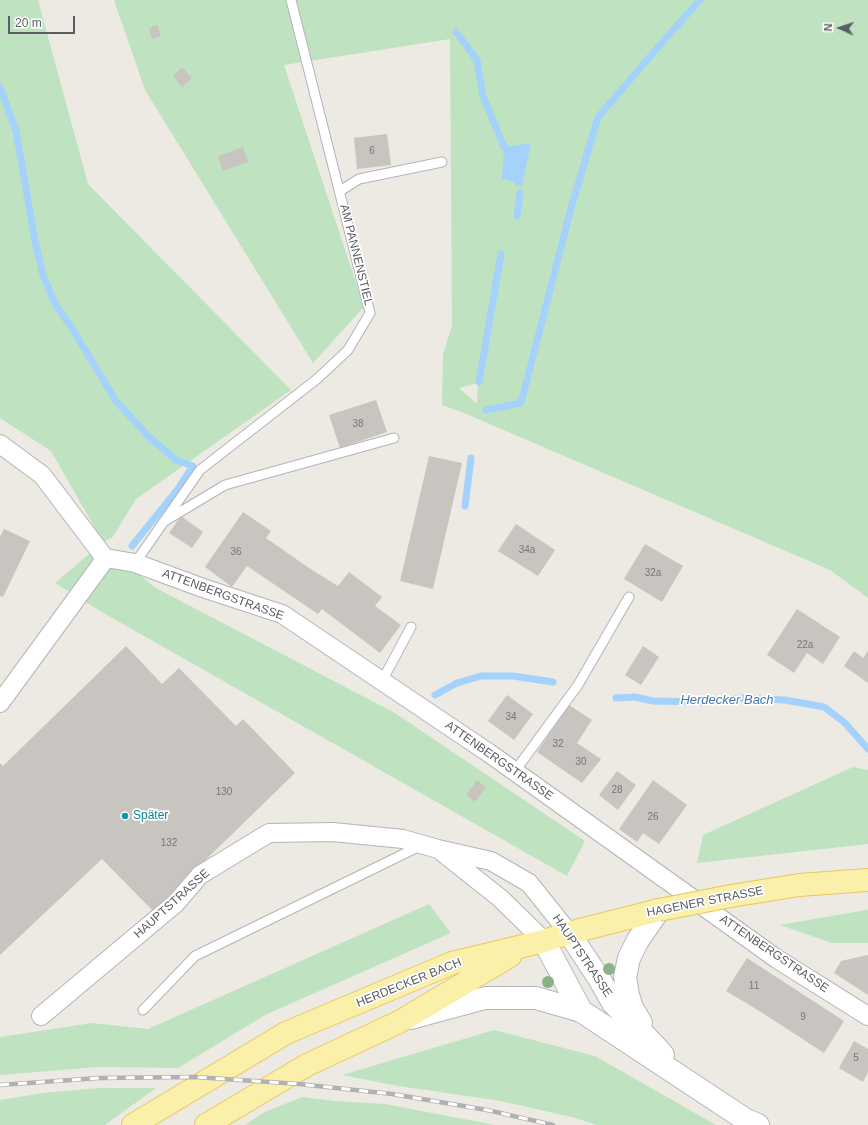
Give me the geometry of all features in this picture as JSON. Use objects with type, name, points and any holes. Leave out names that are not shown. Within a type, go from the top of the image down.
[{"type":"main road","name":"HAGENER STRASSE","points":[[544,941],[569,933],[659,910],[731,896],[799,885],[868,880]]},
{"type":"main road","name":"HERDECKER BACH","points":[[206,1125],[308,1065],[399,1022],[508,957],[544,941]]},
{"type":"main road","name":"HERDECKER BACH","points":[[133,1125],[286,1033],[452,963],[544,941]]},
{"type":"street","points":[[0,444],[42,475],[105,558],[0,703]]},
{"type":"street","name":"ATTENBERGSTRASSE","points":[[105,558],[135,562],[203,588],[282,614],[515,771],[777,959],[868,1016]]},
{"type":"street","name":"HAUPTSTRASSE","points":[[41,1016],[176,903],[200,875],[269,833],[333,832],[403,839],[491,861],[529,883],[569,933],[613,1002],[655,1046],[680,1076]]},
{"type":"street","name":"HAUPTSTRASSE","points":[[431,847],[500,898],[544,941],[581,1011]]},
{"type":"street","name":"HAUPTSTRASSE","points":[[655,1046],[632,1008],[625,977],[629,958],[638,940],[659,910]]},
{"type":"street","name":"HAUPTSTRASSE","points":[[399,1022],[485,998],[536,998],[581,1011],[746,1120],[758,1125]]},
{"type":"lane","name":"AM PANNENSTIEL","points":[[135,562],[200,470],[317,379],[348,350],[370,313],[291,0]]},
{"type":"lane","points":[[340,191],[359,179],[442,162]]},
{"type":"lane","points":[[162,523],[225,485],[394,438]]},
{"type":"lane","points":[[515,771],[578,685],[630,597]]},
{"type":"lane","points":[[382,681],[411,628]]},
{"type":"lane","points":[[143,1010],[195,956],[431,847]]},
{"type":"green space","points":[[0,0],[38,0],[88,184],[291,390],[136,499],[112,538],[103,542],[51,451],[0,418]]},
{"type":"green space","points":[[114,0],[868,0],[868,598],[830,570],[464,413],[442,405],[443,354],[452,326],[450,39],[284,65],[364,307],[313,363],[145,90]],"holes":[[[478,383],[476,403],[459,388]]]},
{"type":"green space","points":[[103,542],[154,587],[395,713],[585,841],[567,876],[100,611],[55,583]]},
{"type":"green space","points":[[853,767],[868,770],[868,844],[697,863],[703,835]]},
{"type":"green space","points":[[429,904],[451,933],[267,1014],[178,1068],[99,1067],[0,1075],[0,1037],[92,1023],[148,1029]]},
{"type":"green space","points":[[868,910],[868,943],[832,943],[780,925]]},
{"type":"green space","points":[[494,1030],[595,1056],[716,1125],[597,1125],[575,1118],[501,1101],[398,1086],[342,1075]]},
{"type":"green space","points":[[99,1088],[156,1088],[105,1125],[0,1125],[0,1100],[43,1093]]},
{"type":"green space","points":[[302,1097],[335,1101],[385,1104],[495,1125],[245,1125],[265,1112]]},
{"type":"water","points":[[531,143],[522,186],[516,186],[514,182],[502,179],[504,147]]},
{"type":"building","points":[[157,25],[161,36],[152,39],[149,28]]},
{"type":"building","points":[[182,67],[192,78],[182,87],[173,76]]},
{"type":"building","points":[[387,134],[391,165],[357,169],[354,138]]},
{"type":"building","points":[[243,147],[248,162],[223,171],[218,156]]},
{"type":"building","points":[[376,400],[387,432],[340,448],[329,415]]},
{"type":"building","points":[[429,456],[462,463],[433,589],[400,581]]},
{"type":"building","points":[[243,512],[271,531],[266,538],[338,586],[349,572],[382,597],[375,606],[401,625],[380,653],[322,609],[318,614],[247,566],[232,587],[205,567]]},
{"type":"building","points":[[181,516],[203,532],[192,548],[169,533]]},
{"type":"building","points":[[516,524],[555,550],[538,576],[498,551]]},
{"type":"building","points":[[4,529],[30,541],[3,597],[0,596],[0,537]]},
{"type":"building","points":[[645,544],[683,566],[662,602],[624,579]]},
{"type":"building","points":[[797,609],[840,637],[823,664],[807,653],[794,673],[767,655]]},
{"type":"building","name":"Später","points":[[126,646],[162,684],[179,668],[236,726],[243,719],[295,773],[153,911],[102,859],[0,955],[0,763],[3,766]]},
{"type":"building","points":[[643,646],[659,657],[641,685],[625,675]]},
{"type":"building","points":[[854,651],[863,658],[868,651],[868,683],[844,666]]},
{"type":"building","points":[[507,695],[533,714],[514,740],[488,721]]},
{"type":"building","points":[[569,705],[592,720],[577,743],[601,759],[582,783],[537,752]]},
{"type":"building","points":[[617,771],[636,785],[618,810],[599,795]]},
{"type":"building","points":[[477,780],[486,787],[475,802],[466,795]]},
{"type":"building","points":[[653,780],[687,805],[659,844],[643,833],[637,842],[619,829]]},
{"type":"building","points":[[868,955],[868,995],[834,973],[841,961]]},
{"type":"building","points":[[747,958],[844,1021],[824,1053],[726,991]]},
{"type":"building","points":[[854,1041],[868,1049],[868,1072],[863,1082],[839,1068]]},
{"type":"waterway","points":[[486,410],[521,403],[571,208],[598,117],[700,0]]},
{"type":"waterway","points":[[456,32],[477,60],[483,96],[504,147]]},
{"type":"waterway","points":[[0,87],[16,131],[35,241],[43,275],[55,304],[73,330],[116,401],[150,438],[176,460],[193,466],[178,489],[132,546]]},
{"type":"waterway","points":[[517,216],[520,193]]},
{"type":"waterway","points":[[479,382],[501,254]]},
{"type":"waterway","points":[[465,506],[471,458]]},
{"type":"waterway","name":"Herdecker Bach","points":[[435,695],[457,683],[481,676],[513,676],[553,682]]},
{"type":"waterway","name":"Herdecker Bach","points":[[616,698],[635,697],[653,701],[705,702],[741,698],[785,700],[824,707],[845,723],[868,749]]},
{"type":"railway","points":[[0,1085],[99,1078],[195,1077],[299,1084],[392,1094],[487,1110],[553,1125]]},
{"type":"place","name":"Später","points":[[125,816]]}]
